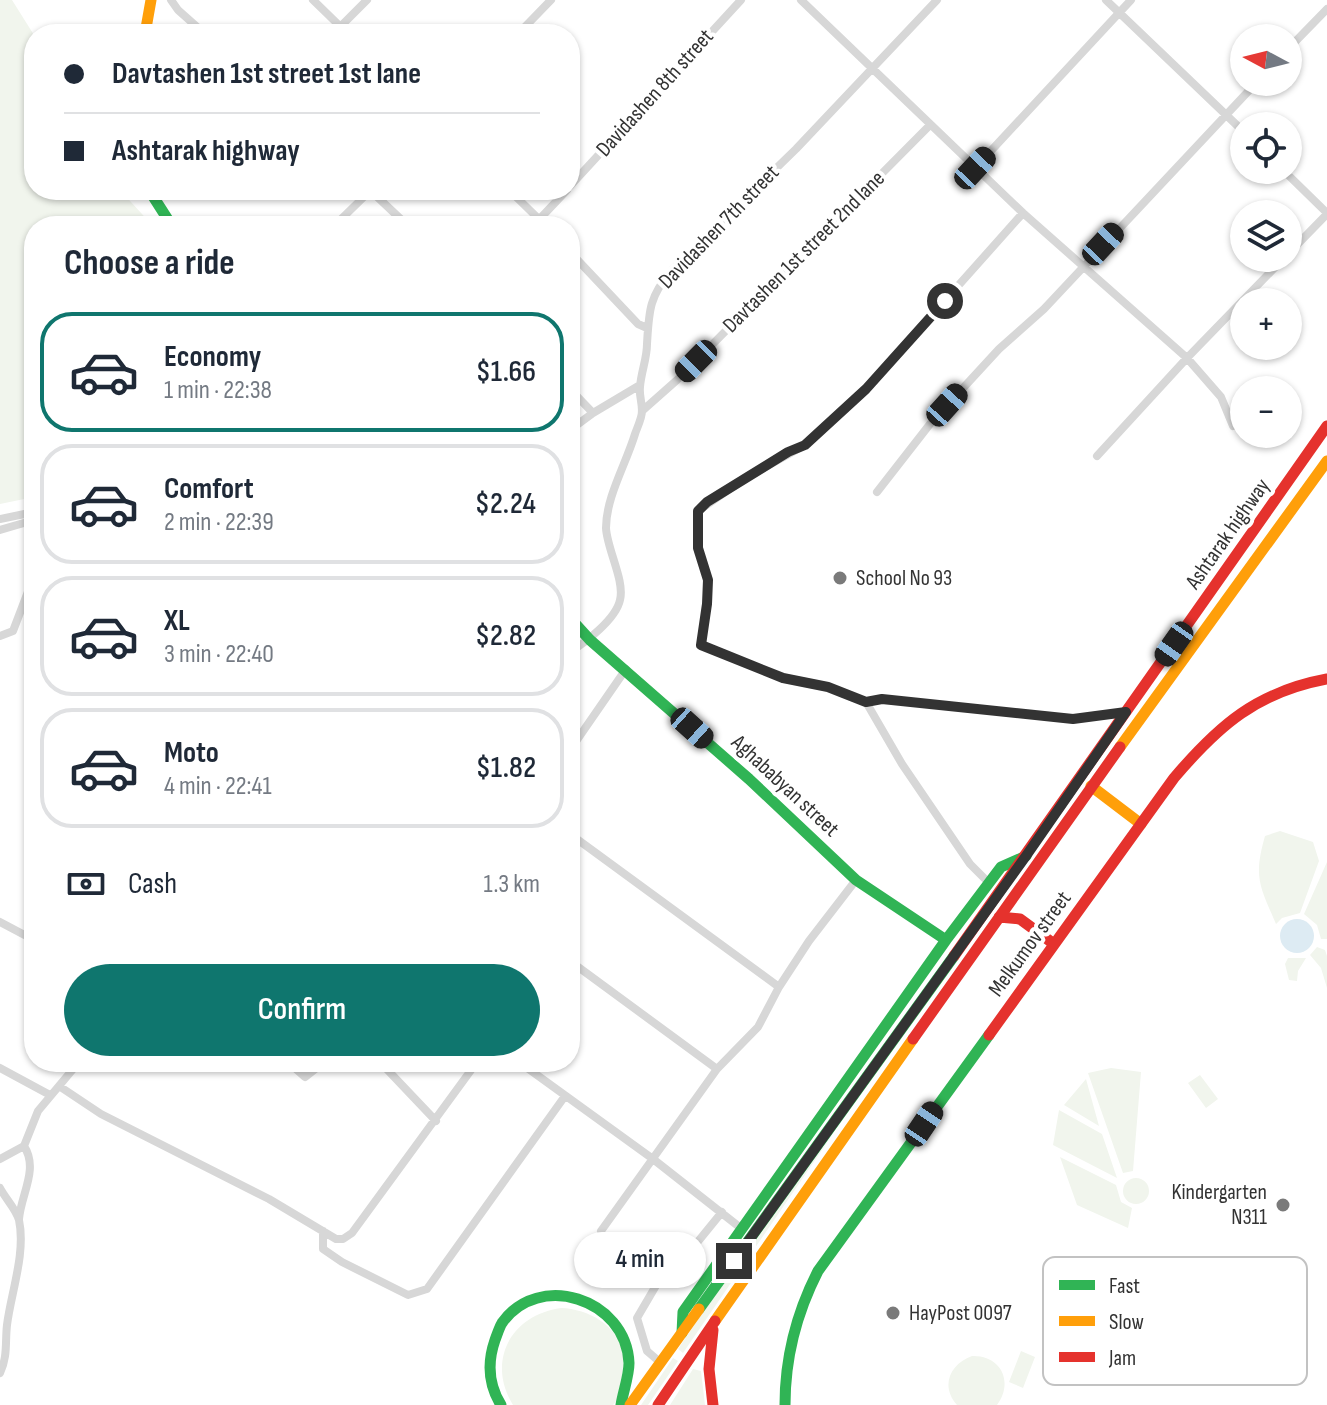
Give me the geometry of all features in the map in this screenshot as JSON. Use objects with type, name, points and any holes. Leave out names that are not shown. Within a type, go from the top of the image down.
[{"type":"main road","points":[[147,24],[151,0]]},
{"type":"main road","name":"Ashtarak highway","points":[[630,1405],[1026,856],[1327,426]]},
{"type":"main road","name":"Ashtarak highway","points":[[658,1405],[1091,786],[1327,461]]},
{"type":"main road","points":[[1278,498],[1293,507]]},
{"type":"main road","name":"Aghababyan street","points":[[580,629],[856,880],[946,940]]},
{"type":"main road","name":"Melkumov street","points":[[785,1405],[788,1355],[798,1312],[818,1271],[1141,824],[1203,742],[1237,713],[1285,690],[1327,679]]},
{"type":"main road","points":[[1091,786],[1141,824]]},
{"type":"main road","points":[[682,1333],[683,1312],[946,940],[1006,863],[1026,856]]},
{"type":"main road","points":[[999,917],[1020,919],[1054,944]]},
{"type":"main road","points":[[836,1116],[851,1127]]},
{"type":"main road","points":[[501,1405],[488,1378],[491,1345],[498,1330],[522,1305],[555,1295],[590,1301],[607,1312],[620,1330],[631,1360],[630,1376],[621,1405]]},
{"type":"main road","points":[[713,1405],[709,1353],[715,1321]]},
{"type":"street","points":[[171,0],[194,24]]},
{"type":"street","points":[[313,0],[338,24]]},
{"type":"street","points":[[344,24],[367,0]]},
{"type":"street","points":[[528,24],[551,0]]},
{"type":"street","name":"Davidashen 8th street","points":[[580,173],[741,0]]},
{"type":"street","points":[[801,0],[1023,213],[1187,358],[1221,397],[1230,419]]},
{"type":"street","name":"Davidashen 7th street","points":[[580,646],[590,640],[615,611],[620,600],[621,590],[607,538],[607,511],[642,411],[640,385],[648,343],[647,328],[657,288],[937,0]]},
{"type":"street","points":[[1106,0],[1230,118]]},
{"type":"street","points":[[975,168],[1131,0]]},
{"type":"street","points":[[1302,35],[1327,9]]},
{"type":"street","points":[[877,492],[930,424],[999,349],[1044,309],[1243,96]]},
{"type":"street","name":"Davtashen 1st street 2nd lane","points":[[642,411],[677,380],[930,125]]},
{"type":"street","points":[[1297,184],[1327,214],[1302,240]]},
{"type":"street","points":[[344,216],[360,200]]},
{"type":"street","points":[[381,200],[397,216]]},
{"type":"street","points":[[518,200],[533,216]]},
{"type":"street","name":"Davidashen 8th street","points":[[546,216],[558,200]]},
{"type":"street","points":[[1023,213],[866,389],[805,445],[788,452],[707,502],[698,511],[698,548],[708,580],[701,645],[783,678],[828,687],[866,702],[882,699],[1073,719],[1126,712]]},
{"type":"street","points":[[580,263],[638,324],[647,328]]},
{"type":"street","points":[[1097,456],[1270,272]]},
{"type":"street","points":[[580,423],[640,385]]},
{"type":"street","points":[[580,399],[593,413]]},
{"type":"street","points":[[0,519],[24,514]]},
{"type":"street","points":[[0,530],[24,523]]},
{"type":"street","points":[[0,636],[13,631],[24,602]]},
{"type":"street","points":[[580,736],[626,669]]},
{"type":"street","points":[[866,702],[902,764],[970,864],[989,883]]},
{"type":"street","points":[[580,841],[779,987]]},
{"type":"street","points":[[601,1231],[717,1069],[758,1027],[809,941],[856,880]]},
{"type":"street","points":[[0,922],[24,935]]},
{"type":"street","points":[[580,968],[717,1069]]},
{"type":"street","points":[[0,1068],[50,1095]]},
{"type":"street","points":[[0,1159],[24,1146],[38,1111],[71,1072]]},
{"type":"street","points":[[389,1072],[436,1121]]},
{"type":"street","points":[[59,1086],[101,1114],[269,1199],[336,1239],[343,1239],[352,1233],[470,1072]]},
{"type":"street","points":[[533,1072],[653,1159],[742,1229]]},
{"type":"street","points":[[323,1231],[323,1249],[342,1262],[408,1295],[427,1289],[565,1096]]},
{"type":"street","points":[[0,1373],[5,1362],[7,1327],[17,1276],[20,1203],[32,1168],[30,1155],[24,1146]]},
{"type":"street","points":[[0,1188],[19,1220]]},
{"type":"street","points":[[661,1363],[647,1351],[637,1318],[671,1260],[687,1255],[722,1212]]},
{"type":"shaded area","points":[[0,0],[12,0],[27,24],[24,24],[24,200],[129,200],[144,216],[24,216],[24,499],[0,504]]},
{"type":"shaded area","points":[[1280,831],[1313,842],[1319,861],[1300,913],[1282,918],[1276,924],[1262,891],[1259,862],[1265,836]]},
{"type":"shaded area","points":[[1327,862],[1327,939],[1321,939],[1317,925],[1304,914]]},
{"type":"shaded area","points":[[1297,919],[1309,924],[1314,936],[1309,948],[1297,953],[1285,948],[1280,936],[1285,924]]},
{"type":"shaded area","points":[[1317,947],[1325,950],[1327,956],[1327,988],[1321,968],[1310,955]]},
{"type":"shaded area","points":[[1288,958],[1306,958],[1298,971],[1297,981],[1289,980],[1285,964]]},
{"type":"shaded area","points":[[1111,1068],[1141,1072],[1133,1171],[1123,1173],[1088,1073]]},
{"type":"shaded area","points":[[1200,1075],[1218,1099],[1206,1108],[1188,1083]]},
{"type":"shaded area","points":[[1086,1079],[1099,1126],[1064,1105]]},
{"type":"shaded area","points":[[1059,1110],[1102,1134],[1117,1178],[1053,1145]]},
{"type":"shaded area","points":[[833,1134],[683,1353],[678,1349]]},
{"type":"shaded area","points":[[1060,1157],[1116,1185],[1121,1202],[1132,1208],[1128,1228],[1077,1205]]},
{"type":"shaded area","points":[[1136,1178],[1145,1182],[1149,1191],[1145,1200],[1136,1204],[1127,1200],[1123,1191],[1127,1182]]},
{"type":"shaded area","points":[[561,1308],[582,1312],[601,1321],[620,1344],[623,1372],[613,1405],[513,1405],[502,1372],[508,1343],[529,1320],[543,1312]]},
{"type":"shaded area","points":[[1021,1351],[1035,1357],[1023,1388],[1009,1382]]},
{"type":"shaded area","points":[[972,1356],[991,1360],[1002,1372],[1004,1388],[997,1405],[957,1405],[952,1398],[948,1383],[950,1376],[958,1364]]},
{"type":"shaded area","points":[[673,1358],[678,1361],[648,1405],[641,1405]]},
{"type":"shaded area","points":[[693,1369],[701,1371],[705,1405],[670,1405]]},
{"type":"traffic: fast","points":[[155,200],[166,216]]},
{"type":"traffic: fast","points":[[580,629],[749,779],[856,880],[946,940]]},
{"type":"traffic: fast","points":[[682,1333],[683,1312],[946,940],[1001,867],[1026,856]]},
{"type":"traffic: fast","points":[[699,1309],[954,956]]},
{"type":"traffic: fast","points":[[785,1405],[793,1336],[818,1271],[989,1035]]},
{"type":"traffic: fast","points":[[501,1405],[493,1389],[490,1365],[501,1325],[518,1307],[537,1298],[557,1296],[578,1299],[597,1308],[613,1322],[624,1340],[629,1363],[621,1405]]},
{"type":"traffic: slow","points":[[147,24],[151,0]]},
{"type":"traffic: slow","points":[[1120,747],[1327,461]]},
{"type":"traffic: slow","points":[[1091,786],[1141,824]]},
{"type":"traffic: slow","points":[[715,1321],[913,1039]]},
{"type":"traffic: slow","points":[[630,1405],[699,1309]]},
{"type":"traffic: jam","points":[[954,956],[1327,426]]},
{"type":"traffic: jam","points":[[989,1035],[1174,778],[1207,742],[1260,702],[1280,692],[1327,679]]},
{"type":"traffic: jam","points":[[913,1039],[1120,747]]},
{"type":"traffic: jam","points":[[999,917],[1020,919],[1054,944]]},
{"type":"traffic: jam","points":[[658,1405],[715,1321]]},
{"type":"traffic: jam","points":[[713,1330],[709,1369],[713,1405]]},
{"type":"place","name":"School No 93","points":[[840,578]]},
{"type":"place","name":"Kindergarten N311","points":[[1283,1205]]},
{"type":"place","name":"HayPost 0097","points":[[893,1313]]},
{"type":"route","points":[[734,1261],[1126,712],[1073,719],[882,699],[866,702],[828,687],[783,678],[701,645],[708,580],[698,548],[698,511],[707,502],[788,452],[805,445],[866,389],[945,301]]}]
